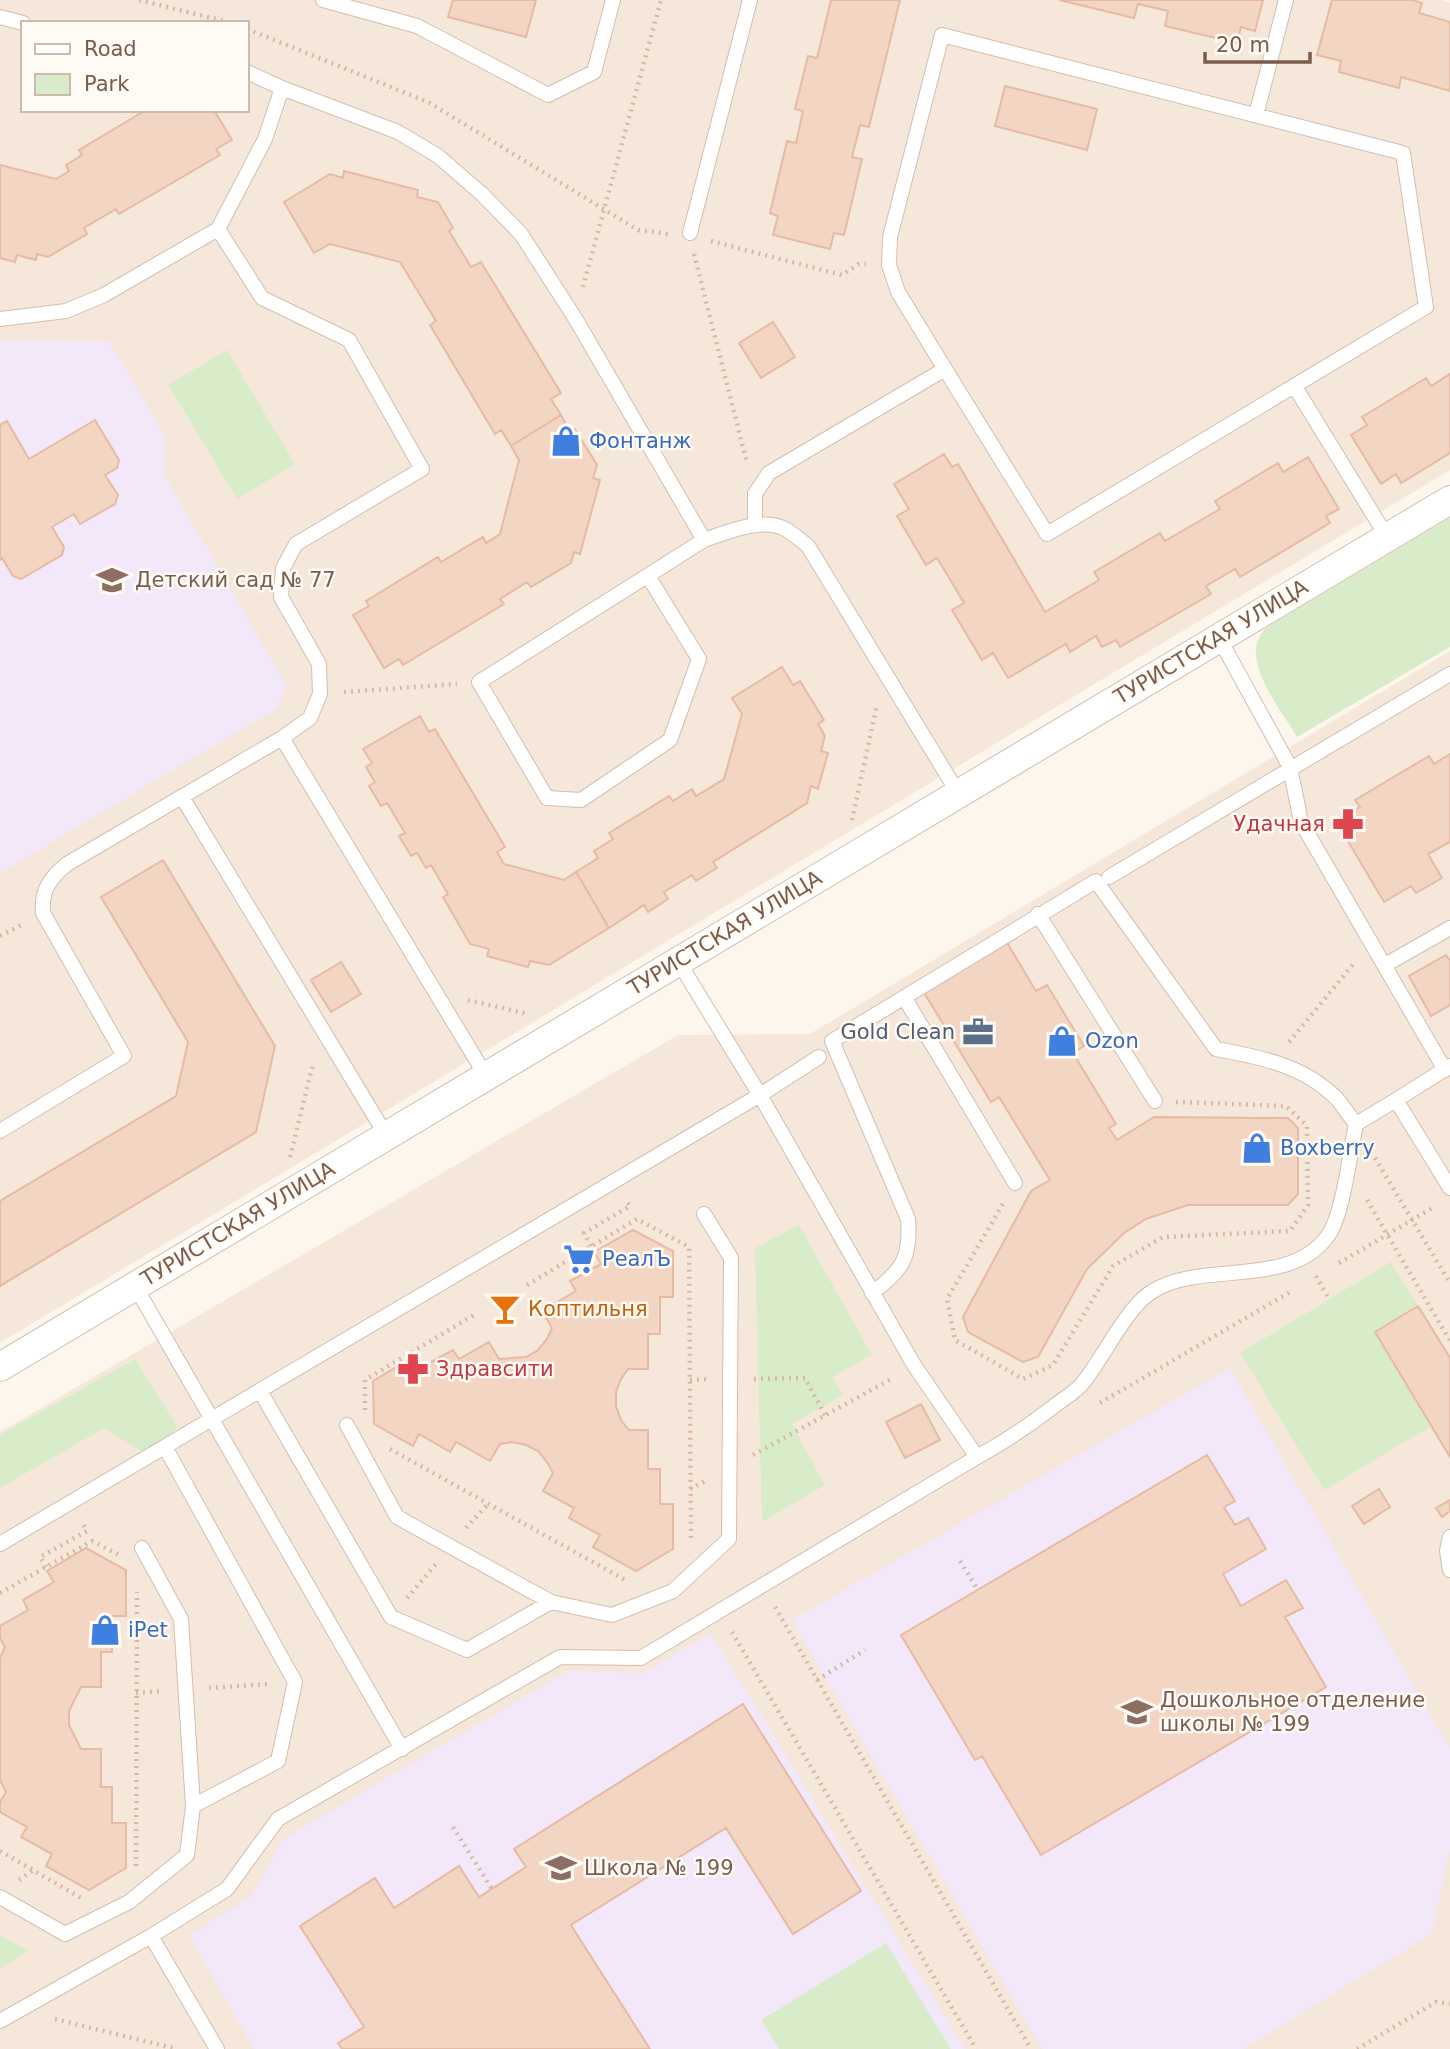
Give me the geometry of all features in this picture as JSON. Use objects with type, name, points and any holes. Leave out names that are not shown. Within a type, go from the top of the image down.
[{"type":"street","name":"ТУРИСТСКАЯ УЛИЦА","points":[[0,1367],[1450,500]]},
{"type":"lane","points":[[323,0],[417,26],[548,95],[594,72],[613,0]]},
{"type":"lane","points":[[690,235],[750,0]]},
{"type":"lane","points":[[1256,115],[1286,0]]},
{"type":"lane","points":[[0,17],[21,22]]},
{"type":"lane","points":[[942,35],[1403,153],[1426,307],[1047,534],[898,292],[889,264],[890,237],[942,35]]},
{"type":"lane","points":[[248,72],[398,132],[438,156],[483,195],[521,234],[575,318],[704,540]]},
{"type":"lane","points":[[0,319],[66,311],[104,295],[218,229],[265,139],[282,88]]},
{"type":"lane","points":[[0,1131],[124,1056],[43,913],[42,897],[50,878],[67,864],[282,738],[310,718],[320,694],[319,664],[282,597],[283,568],[296,544],[422,468],[349,340],[262,298],[218,229]]},
{"type":"lane","points":[[755,525],[755,494],[769,473],[945,369]]},
{"type":"lane","points":[[1295,387],[1387,537]]},
{"type":"lane","points":[[648,576],[699,659],[670,740],[581,800],[547,798],[479,682],[704,540],[755,525],[784,528],[808,546],[958,793]]},
{"type":"lane","points":[[0,2021],[228,1889],[278,1819],[560,1657],[641,1658],[1018,1434],[1081,1385],[1132,1313],[1151,1292],[1177,1280],[1279,1266],[1306,1257],[1328,1237],[1338,1211],[1356,1124],[1447,1068],[1301,822],[1290,767],[1219,638]]},
{"type":"lane","points":[[1109,877],[1450,674]]},
{"type":"lane","points":[[282,738],[485,1076]]},
{"type":"lane","points":[[182,797],[386,1135]]},
{"type":"lane","points":[[872,1293],[890,1279],[901,1265],[910,1243],[908,1219],[832,1041],[1096,881],[1216,1049],[1273,1061],[1299,1070],[1336,1098],[1356,1124]]},
{"type":"lane","points":[[1038,914],[1155,1101]]},
{"type":"lane","points":[[1385,965],[1450,928]]},
{"type":"lane","points":[[678,961],[760,1095],[914,1365],[977,1457]]},
{"type":"lane","points":[[904,997],[1015,1183]]},
{"type":"lane","points":[[0,1544],[760,1095],[819,1057]]},
{"type":"lane","points":[[1396,1100],[1450,1188]]},
{"type":"lane","points":[[347,1424],[397,1517],[551,1602],[612,1615],[673,1591],[729,1539],[731,1258],[705,1214]]},
{"type":"lane","points":[[135,1286],[402,1749]]},
{"type":"lane","points":[[260,1391],[391,1617],[467,1650],[551,1602]]},
{"type":"lane","points":[[165,1447],[296,1682],[278,1761],[193,1806]]},
{"type":"lane","points":[[1450,1537],[1447,1551],[1450,1570]]},
{"type":"lane","points":[[0,1897],[65,1934],[129,1902],[187,1855],[193,1806],[181,1619],[142,1548]]},
{"type":"lane","points":[[151,1936],[217,2049]]},
{"type":"path","points":[[139,0],[224,21]]},
{"type":"path","points":[[575,318],[661,0]]},
{"type":"path","points":[[248,29],[428,102],[638,230],[690,235],[842,275],[859,264],[889,264]]},
{"type":"path","points":[[690,235],[755,494]]},
{"type":"path","points":[[843,862],[884,671]]},
{"type":"path","points":[[320,694],[479,682]]},
{"type":"path","points":[[1273,1061],[1371,942]]},
{"type":"path","points":[[435,993],[573,1023]]},
{"type":"path","points":[[280,1199],[322,1029]]},
{"type":"path","points":[[1015,1183],[947,1299],[955,1340],[1023,1379],[1053,1365],[1112,1266],[1163,1237],[1290,1231],[1308,1205],[1307,1126],[1286,1106],[1155,1101]]},
{"type":"path","points":[[1356,1124],[1450,1283]]},
{"type":"path","points":[[1347,1166],[1450,1341]]},
{"type":"path","points":[[1316,1276],[1441,1203]]},
{"type":"path","points":[[591,1246],[584,1233],[630,1206]]},
{"type":"path","points":[[527,1285],[637,1219],[689,1247],[691,1552]]},
{"type":"path","points":[[1090,1409],[1292,1290]]},
{"type":"path","points":[[365,1421],[365,1380],[474,1315]]},
{"type":"path","points":[[690,1489],[896,1376]]},
{"type":"path","points":[[690,1380],[806,1378],[825,1415]]},
{"type":"path","points":[[387,1448],[635,1586]]},
{"type":"path","points":[[46,1567],[40,1558],[87,1531]]},
{"type":"path","points":[[0,1593],[92,1541],[126,1559]]},
{"type":"path","points":[[960,1561],[978,1590]]},
{"type":"path","points":[[762,1585],[1031,2049]]},
{"type":"path","points":[[136,1871],[137,1591]]},
{"type":"path","points":[[719,1611],[976,2049]]},
{"type":"path","points":[[817,1680],[865,1650]]},
{"type":"path","points":[[136,1693],[296,1682]]},
{"type":"path","points":[[453,1827],[492,1889]]},
{"type":"path","points":[[0,1851],[85,1901]]},
{"type":"path","points":[[1357,2049],[1436,2002],[1450,2004]]},
{"type":"path","points":[[19,2010],[177,2049]]},
{"type":"shaded area","points":[[0,0],[1441,0],[1450,3],[1450,470],[0,1343]]},
{"type":"shaded area","name":"Детский сад № 77","points":[[0,340],[109,341],[164,434],[164,474],[286,685],[278,708],[0,873]]},
{"type":"shaded area","points":[[1450,651],[1450,2049],[0,2049],[0,1432],[678,1035],[810,1034]]},
{"type":"shaded area","name":"Дошкольное отделение школы № 199","points":[[1230,1368],[1450,1748],[1450,1850],[1431,1934],[1244,2049],[1042,2049],[792,1620]]},
{"type":"shaded area","name":"Школа № 199","points":[[711,1633],[965,2049],[254,2049],[189,1936],[252,1896],[282,1840],[568,1671],[643,1673]]},
{"type":"green space","points":[[227,350],[295,464],[237,499],[168,385]]},
{"type":"green space","points":[[1450,518],[1450,647],[1297,737],[1261,674],[1256,647],[1261,634],[1272,624]]},
{"type":"green space","points":[[799,1225],[872,1355],[833,1377],[843,1395],[792,1424],[825,1485],[762,1522],[755,1248]]},
{"type":"green space","points":[[1391,1262],[1418,1306],[1375,1333],[1431,1426],[1324,1490],[1240,1353]]},
{"type":"green space","points":[[135,1359],[178,1428],[143,1452],[104,1428],[0,1488],[0,1435]]},
{"type":"green space","points":[[0,1935],[28,1951],[0,1969]]},
{"type":"green space","points":[[886,1943],[951,2049],[779,2049],[761,2020]]},
{"type":"building","points":[[453,0],[536,0],[526,37],[448,17]]},
{"type":"building","points":[[831,0],[900,0],[869,127],[860,125],[852,157],[862,159],[844,235],[834,233],[830,249],[773,235],[778,216],[770,213],[787,141],[796,143],[803,111],[795,109],[808,56],[817,58]]},
{"type":"building","points":[[1059,0],[1263,0],[1255,31],[1241,27],[1237,43],[1165,26],[1168,11],[1138,4],[1134,18]]},
{"type":"building","points":[[1332,0],[1412,0],[1422,3],[1419,13],[1450,22],[1450,91],[1401,77],[1399,88],[1339,72],[1341,61],[1317,55]]},
{"type":"building","points":[[1005,86],[1097,109],[1087,150],[995,126]]},
{"type":"building","points":[[143,112],[215,112],[232,140],[216,149],[220,155],[119,214],[116,209],[84,228],[87,234],[48,257],[37,254],[36,260],[17,255],[15,262],[0,258],[0,165],[56,179],[69,171],[66,165],[82,155],[79,150]]},
{"type":"building","points":[[344,171],[418,190],[417,197],[438,202],[453,228],[449,231],[471,267],[481,262],[561,393],[551,399],[561,415],[511,446],[501,430],[495,434],[430,325],[436,321],[400,262],[330,244],[314,253],[284,202],[330,174],[343,178]]},
{"type":"building","points":[[773,322],[795,357],[761,378],[739,343]]},
{"type":"building","points":[[1450,374],[1450,453],[1401,483],[1396,474],[1381,484],[1351,435],[1367,425],[1362,417],[1426,378],[1431,386]]},
{"type":"building","points":[[561,415],[570,432],[575,429],[597,465],[593,478],[600,480],[580,554],[574,552],[571,563],[531,587],[527,582],[500,599],[504,604],[403,665],[399,659],[384,668],[353,615],[369,606],[366,601],[438,557],[441,562],[483,537],[486,543],[500,534],[519,460],[511,446]]},
{"type":"building","points":[[95,420],[119,460],[117,468],[105,475],[118,495],[115,504],[80,524],[74,514],[52,527],[64,547],[62,555],[21,579],[13,576],[2,558],[0,560],[0,425],[7,421],[29,459]]},
{"type":"building","points":[[944,454],[952,467],[958,464],[1045,612],[1099,580],[1094,572],[1160,533],[1165,541],[1220,509],[1215,501],[1278,463],[1283,472],[1308,457],[1339,509],[1326,516],[1330,523],[1240,577],[1235,569],[1206,586],[1211,594],[1120,647],[1116,640],[1102,647],[1096,636],[1070,652],[1066,644],[1008,678],[993,653],[982,660],[952,610],[964,603],[937,558],[926,565],[897,516],[909,509],[894,484]]},
{"type":"building","points":[[782,667],[793,685],[800,681],[824,720],[818,724],[825,736],[821,751],[828,753],[818,789],[811,786],[807,803],[713,862],[717,868],[696,881],[692,875],[664,892],[668,899],[648,912],[644,905],[609,928],[576,872],[598,858],[594,851],[613,839],[609,833],[669,796],[673,801],[692,789],[696,796],[724,779],[742,714],[732,698]]},
{"type":"building","points":[[420,716],[429,732],[435,729],[505,847],[497,852],[504,864],[564,880],[576,872],[609,928],[549,965],[530,961],[528,967],[487,956],[489,949],[470,944],[443,897],[448,894],[431,865],[426,868],[417,853],[411,856],[399,836],[405,833],[387,803],[381,806],[369,786],[375,782],[366,767],[372,763],[363,749]]},
{"type":"building","points":[[1450,754],[1450,842],[1428,854],[1442,878],[1416,893],[1411,886],[1384,902],[1336,821],[1360,807],[1355,800],[1429,756],[1434,764]]},
{"type":"building","points":[[163,860],[275,1046],[256,1132],[0,1286],[0,1201],[176,1096],[188,1042],[101,897]]},
{"type":"building","points":[[1006,941],[1036,991],[1047,985],[1084,1046],[1073,1053],[1116,1124],[1109,1128],[1117,1140],[1154,1117],[1288,1118],[1298,1128],[1298,1194],[1288,1205],[1188,1205],[1146,1219],[1124,1233],[1087,1269],[1038,1357],[1023,1362],[968,1332],[963,1317],[1031,1191],[1050,1180],[999,1097],[991,1102],[923,991]]},
{"type":"building","points":[[1446,955],[1450,961],[1450,1005],[1431,1016],[1409,976]]},
{"type":"building","points":[[341,962],[361,994],[331,1012],[311,980]]},
{"type":"building","points":[[633,1230],[673,1251],[673,1297],[660,1297],[660,1334],[648,1334],[648,1369],[628,1369],[616,1392],[616,1406],[621,1420],[629,1430],[648,1430],[648,1469],[660,1469],[660,1504],[673,1504],[673,1549],[636,1571],[593,1547],[600,1535],[569,1518],[574,1508],[543,1491],[553,1473],[538,1451],[512,1442],[500,1444],[490,1461],[456,1442],[450,1452],[419,1434],[413,1446],[374,1424],[373,1381],[415,1356],[422,1367],[453,1350],[459,1359],[489,1342],[499,1359],[526,1357],[538,1350],[552,1328],[542,1311],[576,1291],[570,1281],[601,1264],[594,1252]]},
{"type":"building","points":[[1418,1306],[1450,1358],[1450,1457],[1375,1332]]},
{"type":"building","points":[[921,1404],[940,1440],[905,1458],[886,1422]]},
{"type":"building","points":[[1207,1455],[1235,1501],[1224,1507],[1235,1525],[1248,1518],[1266,1549],[1223,1574],[1241,1606],[1286,1580],[1303,1608],[1285,1617],[1326,1687],[1041,1855],[982,1756],[975,1760],[901,1635]]},
{"type":"building","points":[[1379,1489],[1390,1507],[1364,1524],[1352,1506]]},
{"type":"building","points":[[1450,1500],[1450,1511],[1442,1517],[1436,1508]]},
{"type":"building","points":[[86,1548],[126,1570],[126,1616],[112,1616],[112,1652],[101,1652],[101,1687],[81,1687],[69,1711],[69,1725],[81,1749],[101,1749],[101,1787],[112,1787],[112,1823],[126,1823],[126,1868],[89,1890],[46,1866],[52,1854],[21,1837],[27,1827],[0,1812],[0,1802],[6,1792],[0,1780],[0,1658],[5,1647],[0,1638],[0,1626],[28,1610],[23,1600],[54,1582],[47,1571]]},
{"type":"building","points":[[743,1704],[861,1891],[793,1934],[726,1828],[571,1925],[650,2049],[342,2049],[338,2043],[364,2027],[300,1926],[375,1878],[394,1908],[459,1866],[479,1897],[526,1867],[514,1849]]},
{"type":"place","name":"Фонтанж","points":[[566,441]]},
{"type":"place","name":"Детский сад № 77","points":[[112,580]]},
{"type":"place","name":"Удачная","points":[[1348,824]]},
{"type":"place","name":"Gold Clean","points":[[978,1032]]},
{"type":"place","name":"Ozon","points":[[1062,1041]]},
{"type":"place","name":"Boxberry","points":[[1257,1148]]},
{"type":"place","name":"РеалЪ","points":[[579,1259]]},
{"type":"place","name":"Коптильня","points":[[505,1309]]},
{"type":"place","name":"Здравсити","points":[[413,1369]]},
{"type":"place","name":"iРet","points":[[105,1630]]},
{"type":"place","name":"Дошкольное отделение школы № 199","points":[[1137,1712]]},
{"type":"place","name":"Школа № 199","points":[[561,1868]]}]
